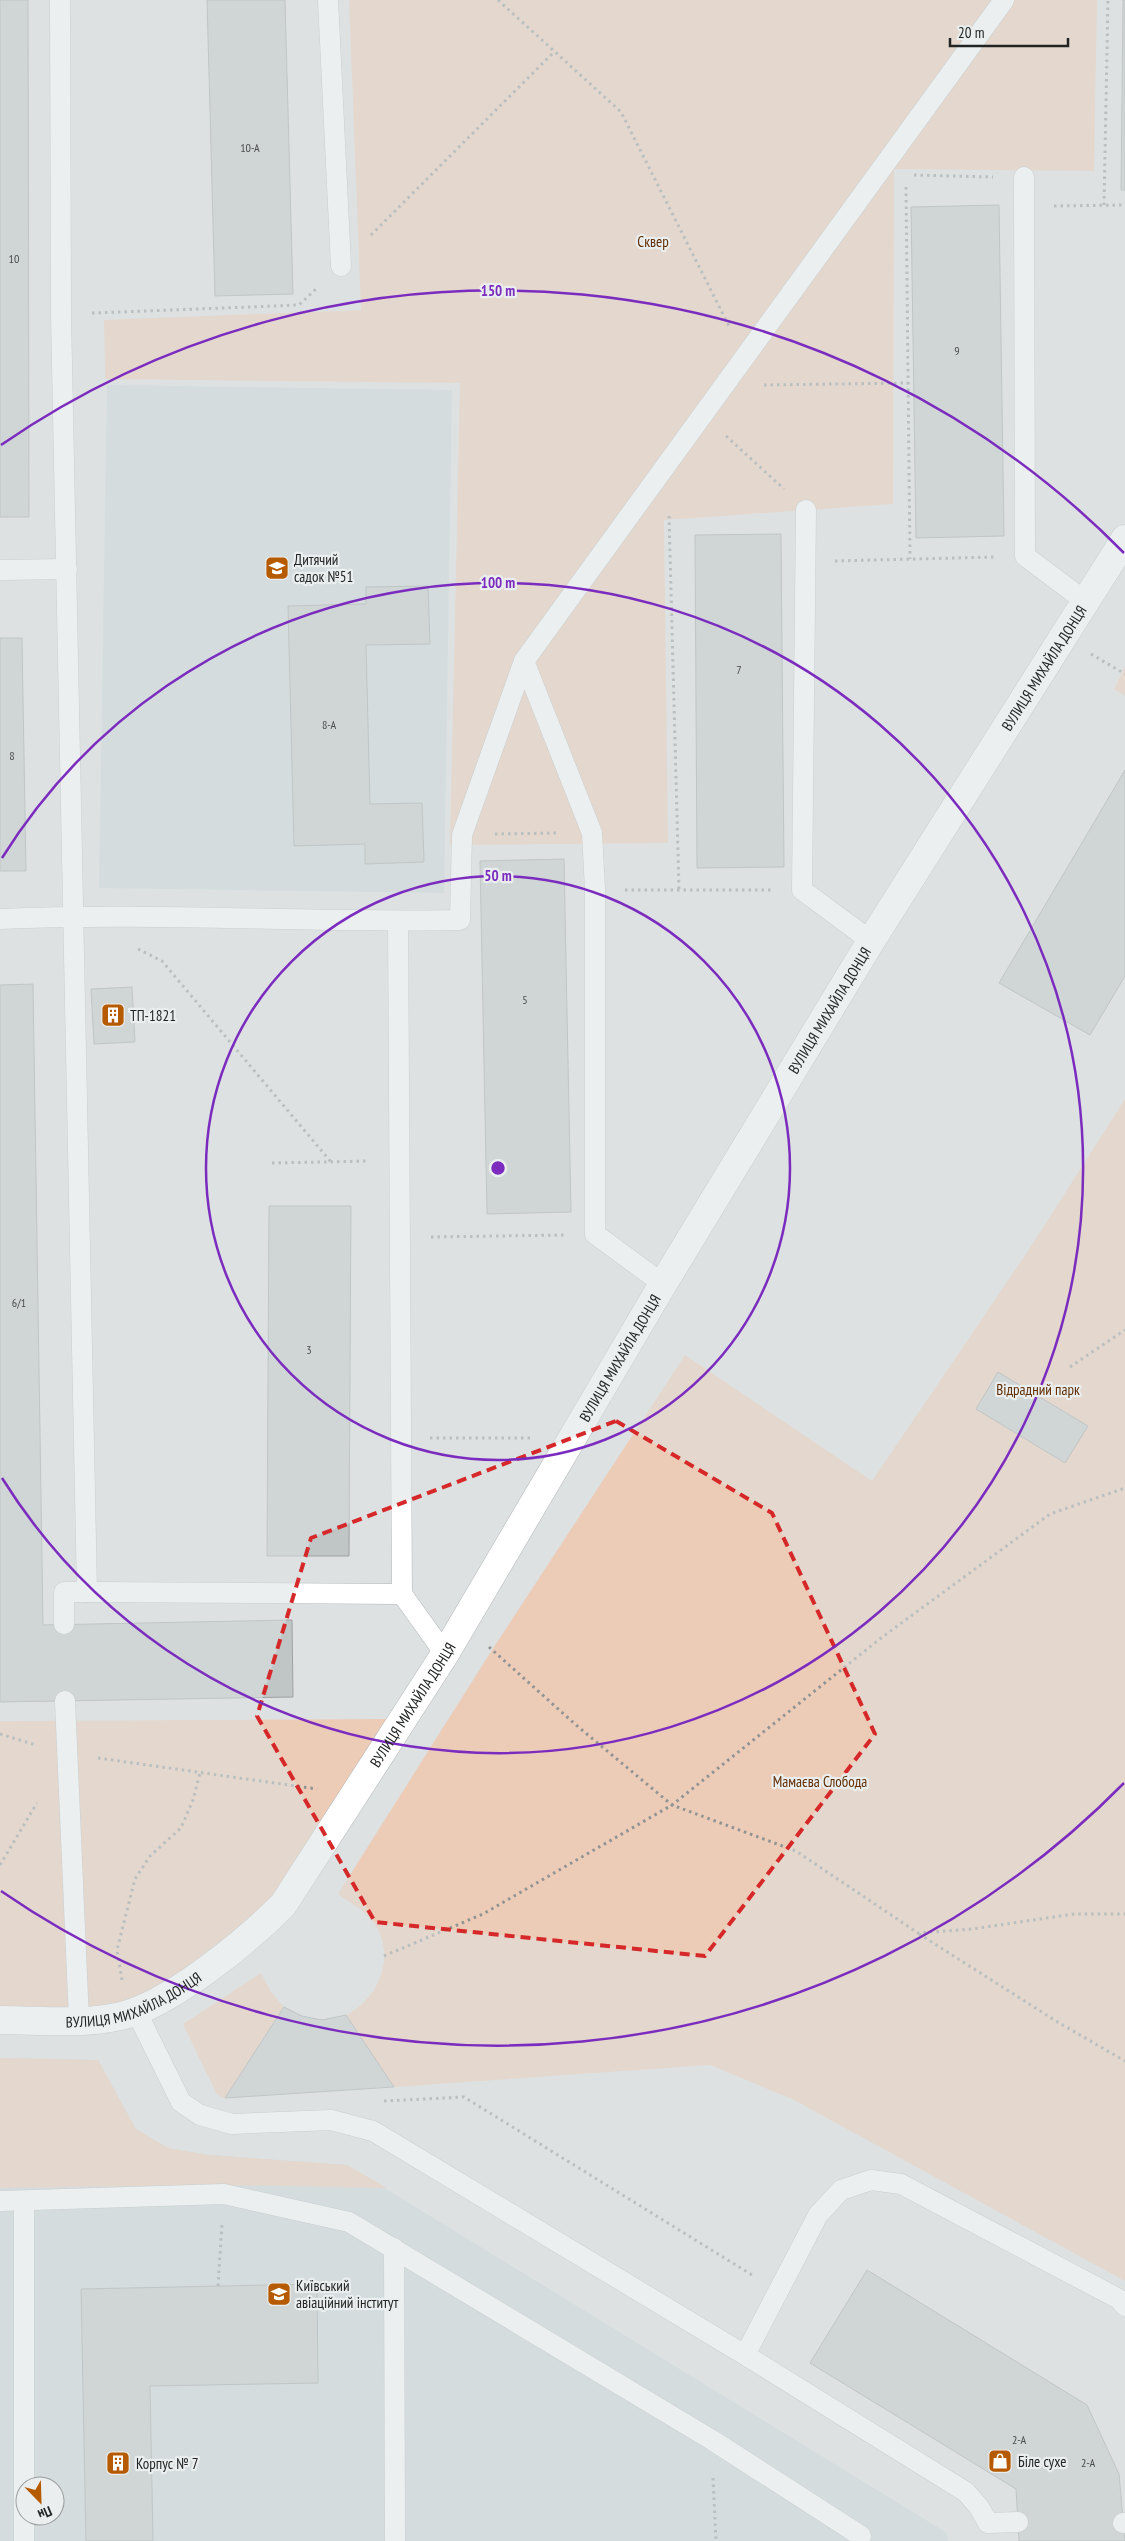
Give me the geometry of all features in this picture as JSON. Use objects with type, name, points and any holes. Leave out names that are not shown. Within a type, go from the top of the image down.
[{"type":"street","name":"ВУЛИЦЯ МИХАЙЛА ДОНЦЯ","points":[[0,2020],[104,2019],[136,2011],[184,1984],[211,1966],[258,1930],[283,1905],[445,1654],[663,1284],[871,941],[1125,539]]},
{"type":"lane","points":[[60,0],[61,315],[87,1592]]},
{"type":"lane","points":[[328,0],[341,266]]},
{"type":"lane","points":[[0,919],[74,916],[398,921],[460,920],[462,835],[524,661],[1004,0]]},
{"type":"lane","points":[[1024,177],[1025,556],[1085,601]]},
{"type":"lane","points":[[806,510],[807,562],[802,890],[871,941]]},
{"type":"lane","points":[[0,570],[67,569]]},
{"type":"lane","points":[[524,661],[592,833],[595,889],[595,1234],[663,1284]]},
{"type":"lane","points":[[398,921],[402,1594],[445,1654]]},
{"type":"lane","points":[[64,1624],[64,1592],[402,1594]]},
{"type":"lane","points":[[65,1701],[79,2020]]},
{"type":"lane","points":[[136,2011],[181,2102],[200,2115],[232,2124],[331,2120],[373,2131],[745,2355],[966,2492],[979,2507],[988,2532],[1018,2522]]},
{"type":"lane","points":[[745,2355],[818,2215],[841,2190],[872,2180],[901,2184],[1119,2299],[1125,2306]]},
{"type":"lane","points":[[0,2201],[224,2194],[349,2222],[712,2440],[861,2536]]},
{"type":"lane","points":[[24,2201],[24,2541]]},
{"type":"lane","points":[[394,2248],[395,2541]]},
{"type":"path","points":[[498,0],[621,112],[745,358]]},
{"type":"path","points":[[1104,205],[1108,0]]},
{"type":"path","points":[[877,174],[1024,177]]},
{"type":"path","points":[[906,175],[910,559]]},
{"type":"path","points":[[1024,206],[1125,205]]},
{"type":"path","points":[[725,385],[908,383]]},
{"type":"path","points":[[703,415],[806,510]]},
{"type":"path","points":[[668,463],[678,890]]},
{"type":"path","points":[[807,562],[1025,556]]},
{"type":"path","points":[[462,835],[592,833]]},
{"type":"path","points":[[595,889],[802,890]]},
{"type":"path","points":[[136,948],[162,961],[331,1162]]},
{"type":"path","points":[[272,1163],[399,1160]]},
{"type":"path","points":[[400,1238],[595,1234]]},
{"type":"path","points":[[1070,1367],[1125,1330]]},
{"type":"path","points":[[401,1438],[534,1438]]},
{"type":"path","points":[[384,1956],[483,1914],[672,1805],[881,1638],[1050,1514],[1125,1488]]},
{"type":"path","points":[[486,1644],[576,1725],[672,1805],[796,1851],[1056,2022],[1125,2060]]},
{"type":"path","points":[[0,1865],[67,1754],[320,1789]]},
{"type":"path","points":[[123,1983],[117,1950],[135,1879],[150,1856],[181,1828],[193,1800],[200,1773]]},
{"type":"path","points":[[918,1933],[972,1929],[1074,1914],[1125,1914]]},
{"type":"path","points":[[377,2101],[464,2097],[779,2292]]},
{"type":"path","points":[[218,2286],[224,2194]]},
{"type":"path","points":[[712,2440],[716,2541]]},
{"type":"highlighted area","points":[[616,1421],[772,1513],[875,1734],[705,1956],[375,1922],[257,1716],[311,1538]]},
{"type":"shaded area","name":"Дитячий садок №51","points":[[107,385],[452,390],[444,893],[99,888]]},
{"type":"shaded area","name":"Київський авіаційний інститут","points":[[0,2058],[98,2060],[136,2129],[168,2148],[210,2155],[347,2165],[947,2533],[948,2541],[0,2541]]},
{"type":"green space","name":"Сквер","points":[[349,0],[1097,0],[1094,171],[894,169],[893,504],[664,520],[668,843],[450,845],[460,383],[105,379],[104,320],[361,310]]},
{"type":"green space","points":[[1125,667],[1125,696],[1114,689]]},
{"type":"green space","name":"Мамаєва Слобода","points":[[1125,1099],[1125,2281],[794,2100],[710,2065],[394,2087],[346,2015],[359,2007],[377,1984],[384,1956],[382,1941],[377,1927],[367,1915],[338,1894],[492,1650],[685,1355],[872,1481],[1028,1251]]},
{"type":"green space","points":[[390,1719],[342,1788],[276,1899],[165,1983],[125,2001],[72,2010],[0,2008],[0,1721]]},
{"type":"green space","points":[[261,1973],[271,1992],[284,2007],[225,2098],[217,2095],[183,2024]]},
{"type":"green space","points":[[0,2058],[98,2060],[136,2129],[168,2148],[210,2155],[347,2165],[387,2188],[220,2185],[0,2188]]},
{"type":"building","points":[[0,0],[28,0],[29,517],[0,517]]},
{"type":"building","points":[[207,0],[285,0],[293,294],[215,296]]},
{"type":"building","points":[[1123,0],[1125,0],[1125,190],[1121,190]]},
{"type":"building","points":[[999,205],[1004,536],[916,538],[911,207]]},
{"type":"building","points":[[781,534],[784,867],[697,868],[695,535]]},
{"type":"building","points":[[428,586],[430,644],[366,645],[370,804],[422,803],[424,862],[365,864],[365,844],[294,846],[288,606],[366,604],[366,587]]},
{"type":"building","points":[[0,638],[22,638],[26,871],[0,871]]},
{"type":"building","points":[[1125,770],[1125,976],[1090,1035],[999,983]]},
{"type":"building","points":[[564,859],[571,1212],[487,1214],[480,861]]},
{"type":"building","points":[[33,984],[43,1625],[292,1620],[293,1697],[0,1702],[0,985]]},
{"type":"building","name":"ТП-1821","points":[[132,987],[135,1042],[94,1044],[91,989]]},
{"type":"building","points":[[269,1206],[351,1206],[349,1556],[267,1556]]},
{"type":"building","points":[[998,1372],[1088,1426],[1065,1463],[976,1409]]},
{"type":"building","points":[[284,2007],[302,2016],[322,2020],[346,2015],[394,2087],[225,2098]]},
{"type":"building","points":[[867,2270],[1087,2405],[1119,2474],[1125,2541],[1019,2541],[1016,2489],[810,2363]]},
{"type":"building","name":"Корпус № 7","points":[[317,2284],[318,2383],[150,2386],[153,2541],[86,2541],[81,2289]]},
{"type":"place","name":"Дитячий садок №51","points":[[277,568]]},
{"type":"place","name":"ТП-1821","points":[[113,1015]]},
{"type":"place","name":"Київський авіаційний інститут","points":[[279,2294]]},
{"type":"place","name":"Біле сухе","points":[[1000,2461]]},
{"type":"place","name":"Корпус № 7","points":[[118,2463]]},
{"type":"park label","name":"Відрадний парк","points":[[1038,1389]]}]
